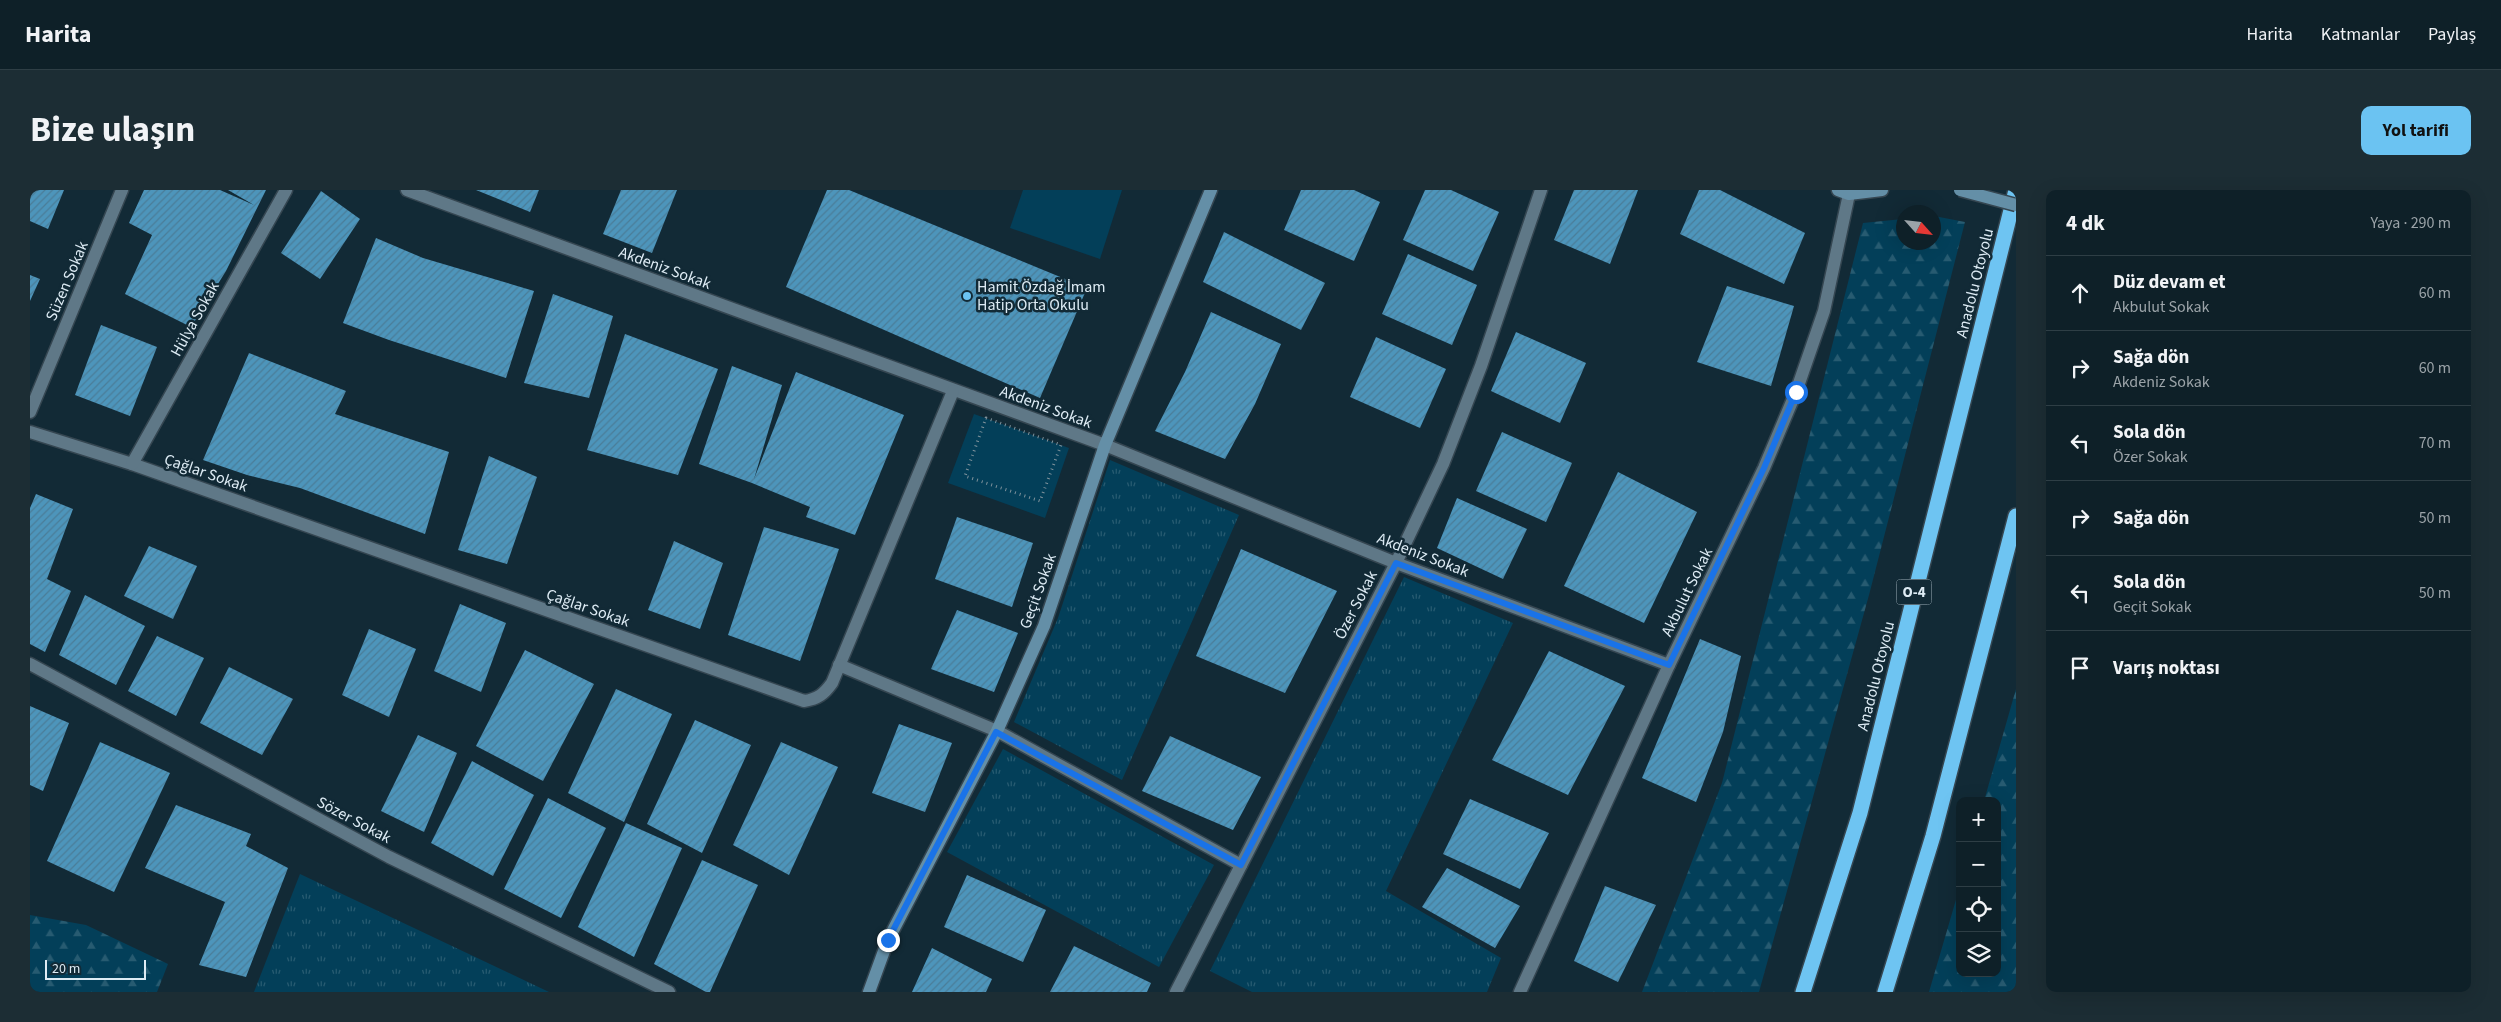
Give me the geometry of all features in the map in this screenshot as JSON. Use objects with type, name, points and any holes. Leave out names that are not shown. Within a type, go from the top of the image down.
[{"type":"highway","name":"Anadolu Otoyolu","points":[[1803,992],[1860,812],[2016,190]]},
{"type":"highway","points":[[1885,992],[1933,836],[2016,516]]},
{"type":"street","name":"Süzen Sokak","points":[[30,412],[122,190]]},
{"type":"street","name":"Hülya Sokak","points":[[132,464],[286,190]]},
{"type":"street","name":"Akdeniz Sokak","points":[[407,190],[1105,445],[1396,563],[1669,665]]},
{"type":"street","name":"Geçit Sokak","points":[[869,992],[888,940],[996,732],[1044,626],[1105,445],[1210,190]]},
{"type":"street","name":"Özer Sokak","points":[[1176,992],[1396,563],[1443,464],[1482,366],[1541,190]]},
{"type":"street","points":[[1844,192],[1882,190]]},
{"type":"street","points":[[1960,190],[2016,204]]},
{"type":"street","name":"Akbulut Sokak","points":[[1520,992],[1669,665],[1764,468],[1796,392],[1824,311],[1844,192]]},
{"type":"street","name":"Çağlar Sokak","points":[[30,432],[132,464],[804,701],[814,699],[824,693],[832,683],[953,391]]},
{"type":"street","name":"Sözer Sokak","points":[[30,664],[389,857],[669,992]]},
{"type":"street","points":[[839,665],[996,732],[1241,865]]},
{"type":"path","points":[[986,418],[1061,445],[1040,501],[965,476],[986,418]]},
{"type":"green space","points":[[1023,190],[1122,190],[1100,259],[1010,228]]},
{"type":"green space","points":[[1941,217],[1965,222],[1869,595],[1759,992],[1642,992],[1722,783],[1863,223],[1896,220],[1896,250],[1941,250]]},
{"type":"green space","points":[[974,414],[1069,448],[1045,518],[948,483]]},
{"type":"green space","points":[[1110,460],[1239,515],[1122,780],[1014,722],[1058,618]]},
{"type":"green space","points":[[1404,577],[1513,623],[1386,891],[1501,958],[1487,992],[1252,992],[1210,971]]},
{"type":"green space","points":[[2016,689],[2016,992],[1929,992],[1956,900],[1956,977],[2001,977],[2001,797],[1985,797]]},
{"type":"green space","points":[[1003,749],[1214,865],[1159,967],[947,852]]},
{"type":"green space","points":[[300,874],[549,992],[254,992]]},
{"type":"green space","points":[[30,915],[86,925],[168,964],[157,992],[30,992]]},
{"type":"building","points":[[30,190],[64,190],[48,229],[30,221]]},
{"type":"building","points":[[144,190],[220,190],[254,205],[228,190],[266,190],[226,271],[191,327],[125,294],[152,235],[129,223]]},
{"type":"building","points":[[476,190],[539,190],[530,212]]},
{"type":"building","points":[[621,190],[677,190],[652,253],[603,234]]},
{"type":"building","name":"Hamit Özdağ İmam Hatip Orta Okulu","points":[[827,190],[849,190],[1087,288],[1040,398],[786,287]]},
{"type":"building","points":[[1301,190],[1354,190],[1380,202],[1354,261],[1284,230]]},
{"type":"building","points":[[1425,190],[1451,190],[1499,212],[1473,271],[1403,240]]},
{"type":"building","points":[[1574,190],[1638,190],[1610,264],[1554,240]]},
{"type":"building","points":[[1699,190],[1720,190],[1805,233],[1784,284],[1680,234]]},
{"type":"building","points":[[321,191],[360,219],[320,279],[281,253]]},
{"type":"building","points":[[1224,232],[1325,283],[1301,330],[1203,282]]},
{"type":"building","points":[[376,238],[423,258],[534,291],[506,378],[343,323]]},
{"type":"building","points":[[1408,254],[1477,285],[1452,345],[1382,314]]},
{"type":"building","points":[[30,275],[40,279],[30,301]]},
{"type":"building","points":[[1727,286],[1794,306],[1771,386],[1697,362]]},
{"type":"building","points":[[553,294],[613,316],[589,398],[524,383]]},
{"type":"building","points":[[1211,312],[1281,344],[1255,404],[1225,459],[1155,431],[1185,372]]},
{"type":"building","points":[[101,325],[157,347],[130,416],[75,395]]},
{"type":"building","points":[[1516,332],[1586,363],[1560,423],[1491,391]]},
{"type":"building","points":[[625,334],[718,369],[678,475],[587,450]]},
{"type":"building","points":[[1376,337],[1446,369],[1420,428],[1350,397]]},
{"type":"building","points":[[249,353],[346,391],[335,414],[449,452],[425,534],[300,488],[247,475],[203,460]]},
{"type":"building","points":[[732,366],[782,385],[754,479],[796,372],[904,415],[855,535],[806,517],[810,507],[699,464]]},
{"type":"building","points":[[1502,432],[1572,463],[1546,522],[1476,491]]},
{"type":"building","points":[[489,456],[537,477],[507,564],[458,550]]},
{"type":"building","points":[[1618,472],[1697,512],[1644,623],[1564,586]]},
{"type":"building","points":[[36,494],[73,509],[47,579],[71,591],[45,652],[30,644],[30,508]]},
{"type":"building","points":[[1457,498],[1527,529],[1503,579],[1437,548]]},
{"type":"building","points":[[957,517],[1033,543],[1012,607],[935,579]]},
{"type":"building","points":[[764,527],[839,549],[800,661],[728,635]]},
{"type":"building","points":[[674,541],[723,563],[700,629],[648,610]]},
{"type":"building","points":[[149,546],[197,566],[173,619],[124,596]]},
{"type":"building","points":[[1241,549],[1337,591],[1285,693],[1196,656]]},
{"type":"building","points":[[85,595],[145,626],[116,685],[59,655]]},
{"type":"building","points":[[460,604],[506,623],[481,692],[434,671]]},
{"type":"building","points":[[957,610],[1018,633],[994,692],[931,669]]},
{"type":"building","points":[[369,629],[416,649],[389,717],[342,695]]},
{"type":"building","points":[[157,636],[204,658],[176,716],[128,691]]},
{"type":"building","points":[[1700,639],[1741,656],[1723,732],[1696,802],[1642,778]]},
{"type":"building","points":[[525,650],[594,684],[543,781],[476,746]]},
{"type":"building","points":[[1549,651],[1625,686],[1568,795],[1492,760]]},
{"type":"building","points":[[229,667],[293,699],[262,755],[200,723]]},
{"type":"building","points":[[616,689],[672,714],[624,822],[568,793]]},
{"type":"building","points":[[30,706],[69,723],[43,791],[30,785]]},
{"type":"building","points":[[695,720],[751,745],[702,853],[647,824]]},
{"type":"building","points":[[899,724],[952,743],[925,812],[872,793]]},
{"type":"building","points":[[418,735],[457,753],[424,832],[381,811]]},
{"type":"building","points":[[1170,736],[1261,777],[1233,830],[1142,791]]},
{"type":"building","points":[[100,742],[170,773],[114,892],[47,861]]},
{"type":"building","points":[[781,742],[838,767],[789,875],[733,845]]},
{"type":"building","points":[[472,761],[534,795],[493,876],[431,843]]},
{"type":"building","points":[[548,798],[606,828],[561,918],[504,889]]},
{"type":"building","points":[[1470,799],[1549,833],[1520,889],[1443,854]]},
{"type":"building","points":[[176,805],[251,834],[246,846],[288,868],[246,977],[199,965],[225,902],[145,868]]},
{"type":"building","points":[[626,823],[682,848],[634,957],[578,927]]},
{"type":"building","points":[[702,860],[758,885],[710,992],[706,992],[654,964]]},
{"type":"building","points":[[1447,868],[1520,906],[1495,948],[1422,907]]},
{"type":"building","points":[[967,875],[1046,910],[1023,962],[944,927]]},
{"type":"building","points":[[1605,886],[1656,905],[1618,982],[1574,961]]},
{"type":"building","points":[[1074,946],[1151,983],[1147,992],[1050,992]]},
{"type":"building","points":[[932,948],[992,979],[986,992],[912,992]]},
{"type":"place","name":"Hamit Özdağ İmam Hatip Orta Okulu","points":[[967,296]]},
{"type":"route","points":[[888,940],[996,732],[1241,865],[1396,563],[1669,665],[1764,468],[1796,392]]}]
